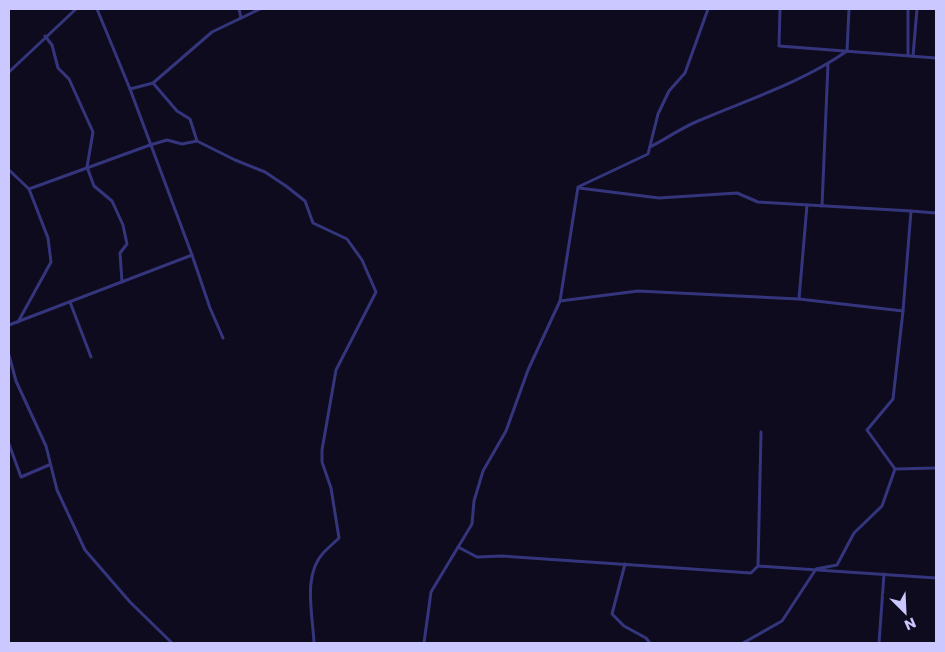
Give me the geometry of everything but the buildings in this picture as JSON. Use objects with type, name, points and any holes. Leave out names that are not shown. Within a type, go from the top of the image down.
[{"type":"street","points":[[9,72],[45,36],[76,9]]},
{"type":"street","points":[[97,9],[130,89],[210,308],[223,338]]},
{"type":"street","points":[[239,9],[241,18]]},
{"type":"street","points":[[130,89],[153,83],[212,32],[260,9]]},
{"type":"street","points":[[578,187],[648,154],[658,114],[669,91],[685,73],[708,9]]},
{"type":"street","points":[[780,9],[778,44],[780,46],[936,58]]},
{"type":"street","points":[[847,51],[849,9]]},
{"type":"street","points":[[908,9],[908,55]]},
{"type":"street","points":[[913,56],[917,9]]},
{"type":"street","points":[[45,36],[52,45],[58,68],[69,80],[93,132],[87,167],[94,186],[112,201],[123,226],[127,244],[120,253],[122,282]]},
{"type":"street","points":[[650,147],[696,122],[772,93],[828,64],[847,51]]},
{"type":"street","points":[[822,206],[828,64]]},
{"type":"street","points":[[153,83],[177,111],[190,119],[197,141]]},
{"type":"street","points":[[29,189],[167,140],[182,144],[197,141],[235,160],[265,172],[305,201],[313,223],[347,239],[362,260],[376,292],[334,377],[322,462],[332,488],[339,538],[324,552],[314,570],[308,596],[313,614],[314,643]]},
{"type":"street","points":[[9,170],[29,189],[48,238],[51,262],[18,322]]},
{"type":"street","points":[[578,187],[659,198],[738,193],[758,202],[936,213]]},
{"type":"street","points":[[424,643],[431,592],[472,524],[474,500],[483,471],[506,431],[528,370],[560,301],[578,187]]},
{"type":"street","points":[[798,299],[807,206]]},
{"type":"street","points":[[895,469],[867,430],[893,399],[903,311],[911,212]]},
{"type":"street","points":[[9,326],[192,255]]},
{"type":"street","points":[[560,301],[638,291],[798,299],[903,311]]},
{"type":"street","points":[[70,302],[91,357]]},
{"type":"street","points":[[9,356],[16,381],[46,446],[49,464],[62,502],[89,556],[130,602],[172,643]]},
{"type":"street","points":[[458,547],[477,557],[502,556],[751,573],[758,566],[761,432]]},
{"type":"street","points":[[9,444],[21,477],[49,464]]},
{"type":"street","points":[[895,469],[936,468]]},
{"type":"street","points":[[742,643],[782,621],[816,569],[837,565],[854,533],[882,506],[895,469]]},
{"type":"street","points":[[625,564],[612,614],[624,626],[646,638],[650,643]]},
{"type":"street","points":[[758,566],[936,578]]},
{"type":"street","points":[[879,643],[884,574]]}]
